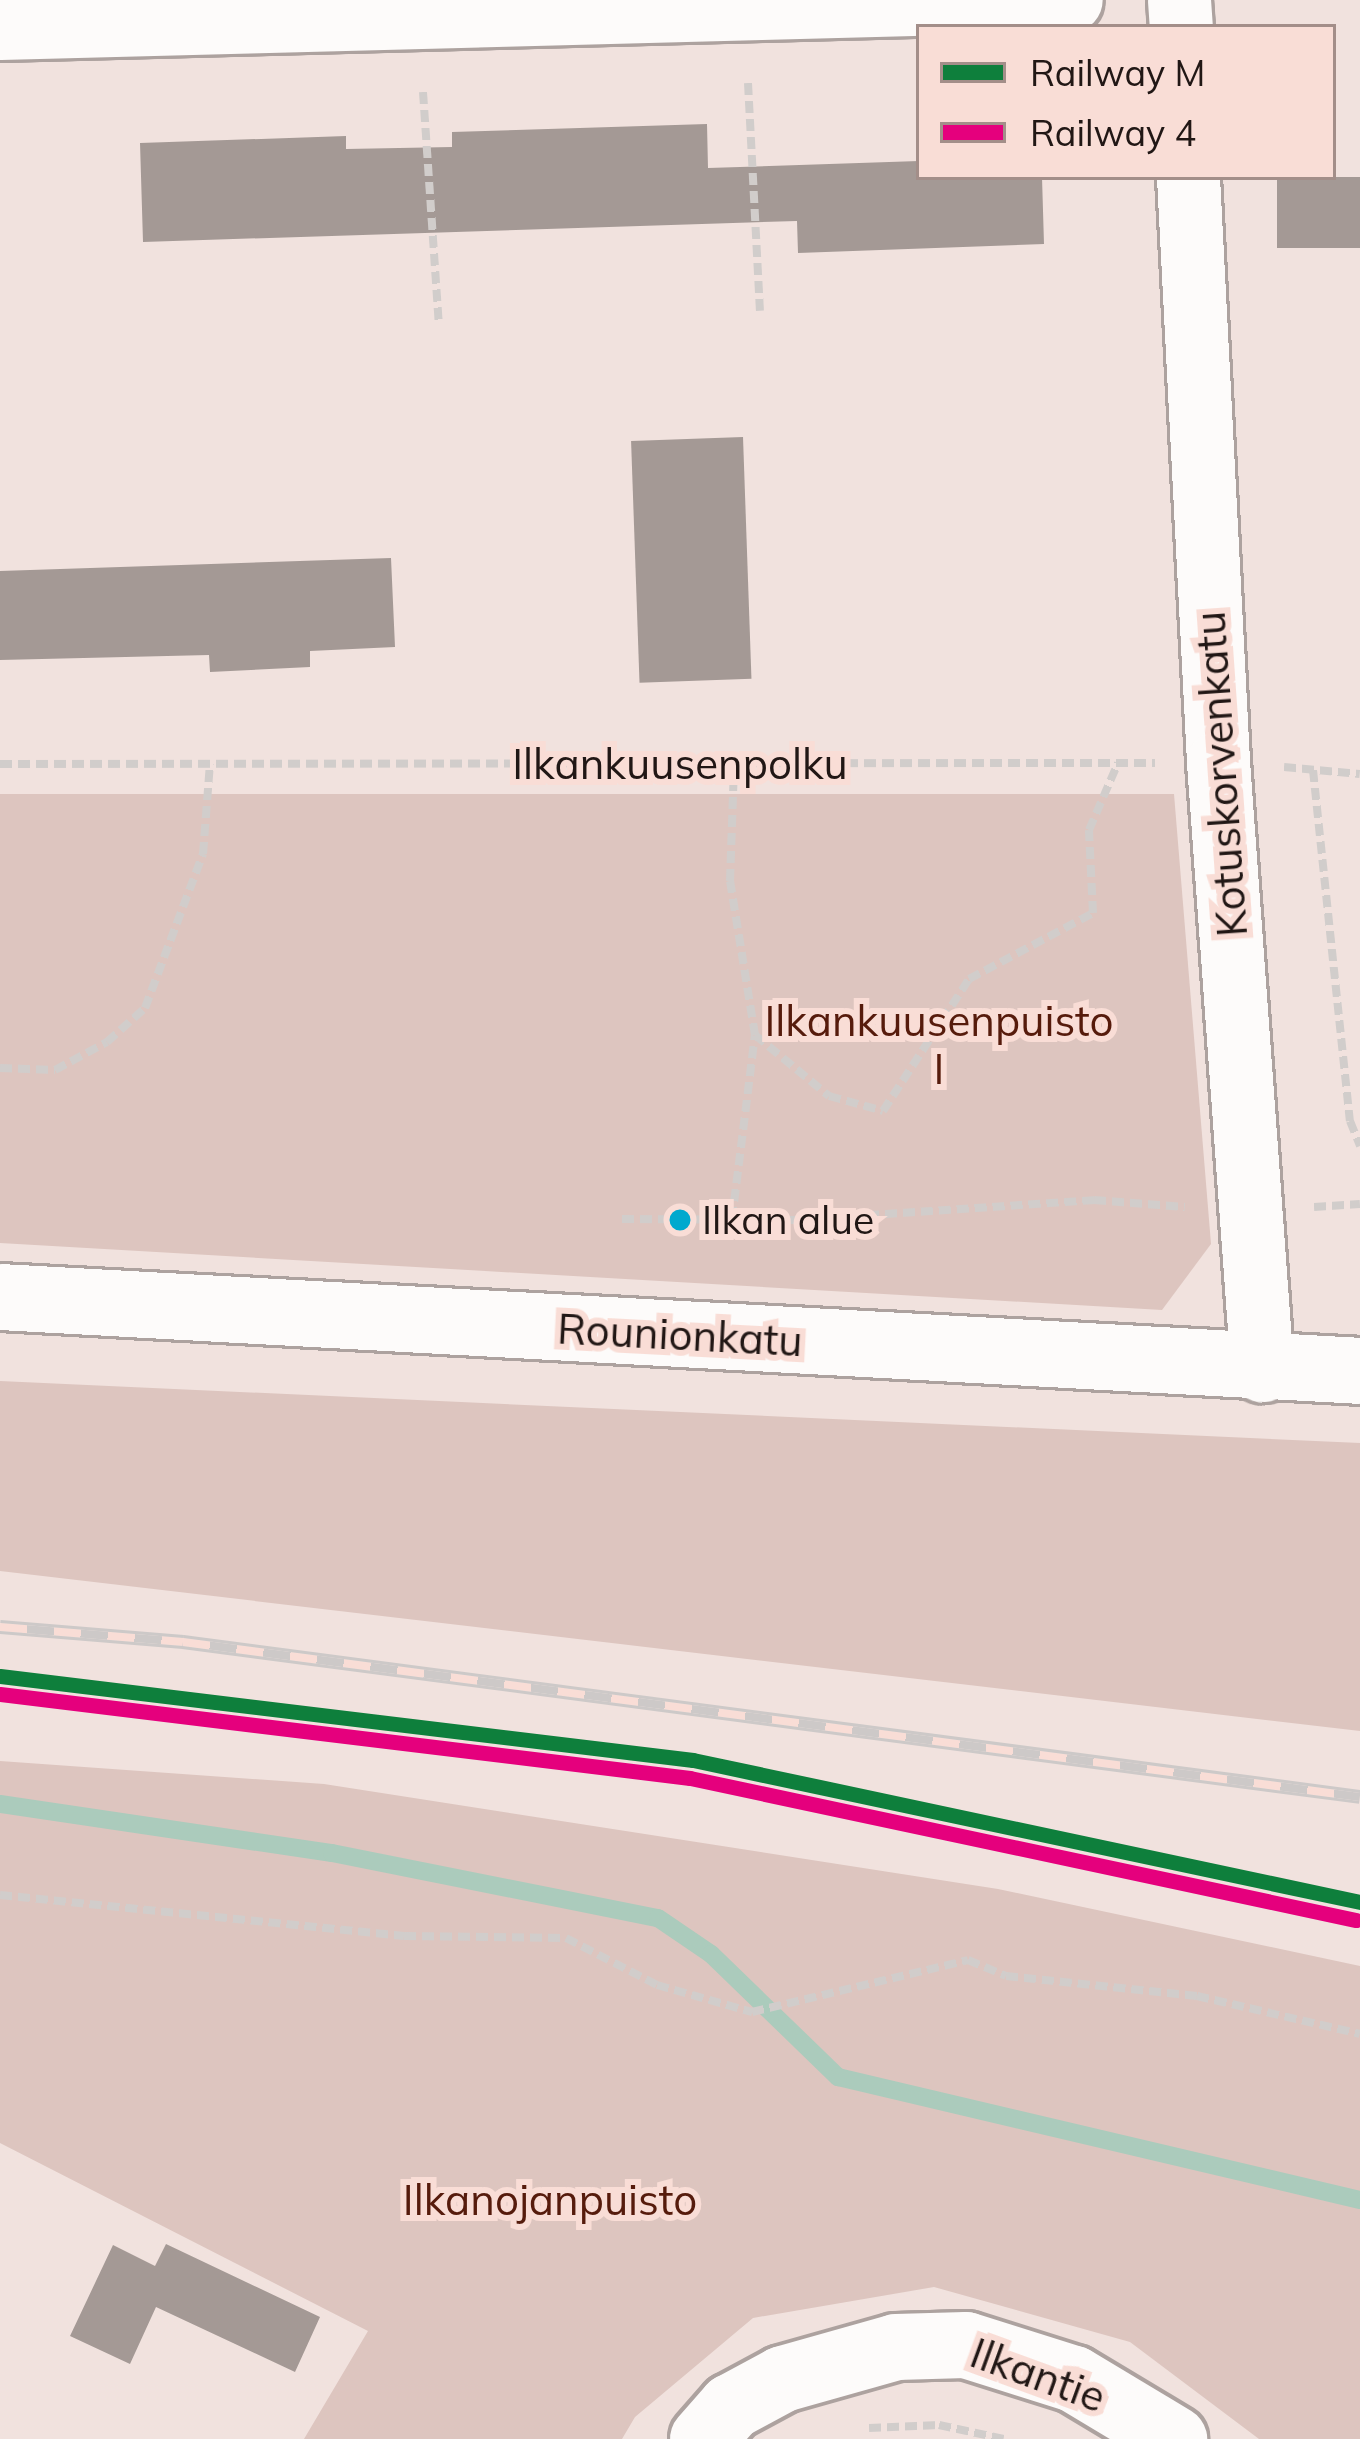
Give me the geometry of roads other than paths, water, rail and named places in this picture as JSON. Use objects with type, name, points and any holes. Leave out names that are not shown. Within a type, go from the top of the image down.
[{"type":"main road","name":"Rounionkatu","points":[[0,1297],[1262,1370],[1360,1371]]},
{"type":"main road","name":"Ilkantie","points":[[703,2439],[730,2407],[782,2379],[896,2347],[966,2345],[1074,2379],[1174,2439]]},
{"type":"street","points":[[0,28],[1072,0]]},
{"type":"street","name":"Kotuskorvenkatu","points":[[1189,180],[1218,762],[1262,1370]]},
{"type":"waterway","points":[[0,1804],[332,1853],[658,1918],[711,1954],[838,2077],[1360,2200]]},
{"type":"railway","points":[[0,1627],[183,1642],[1360,1797]]},
{"type":"rail line","name":"M","points":[[0,1676],[693,1760],[1360,1902]]},
{"type":"rail line","name":"4","points":[[0,1694],[690,1778],[1356,1920]]},
{"type":"place","name":"Ilkan alue","points":[[680,1220]]},
{"type":"park label","name":"Ilkankuusenpuisto I","points":[[939,1045]]},
{"type":"park label","name":"Ilkanojanpuisto","points":[[550,2200]]}]
